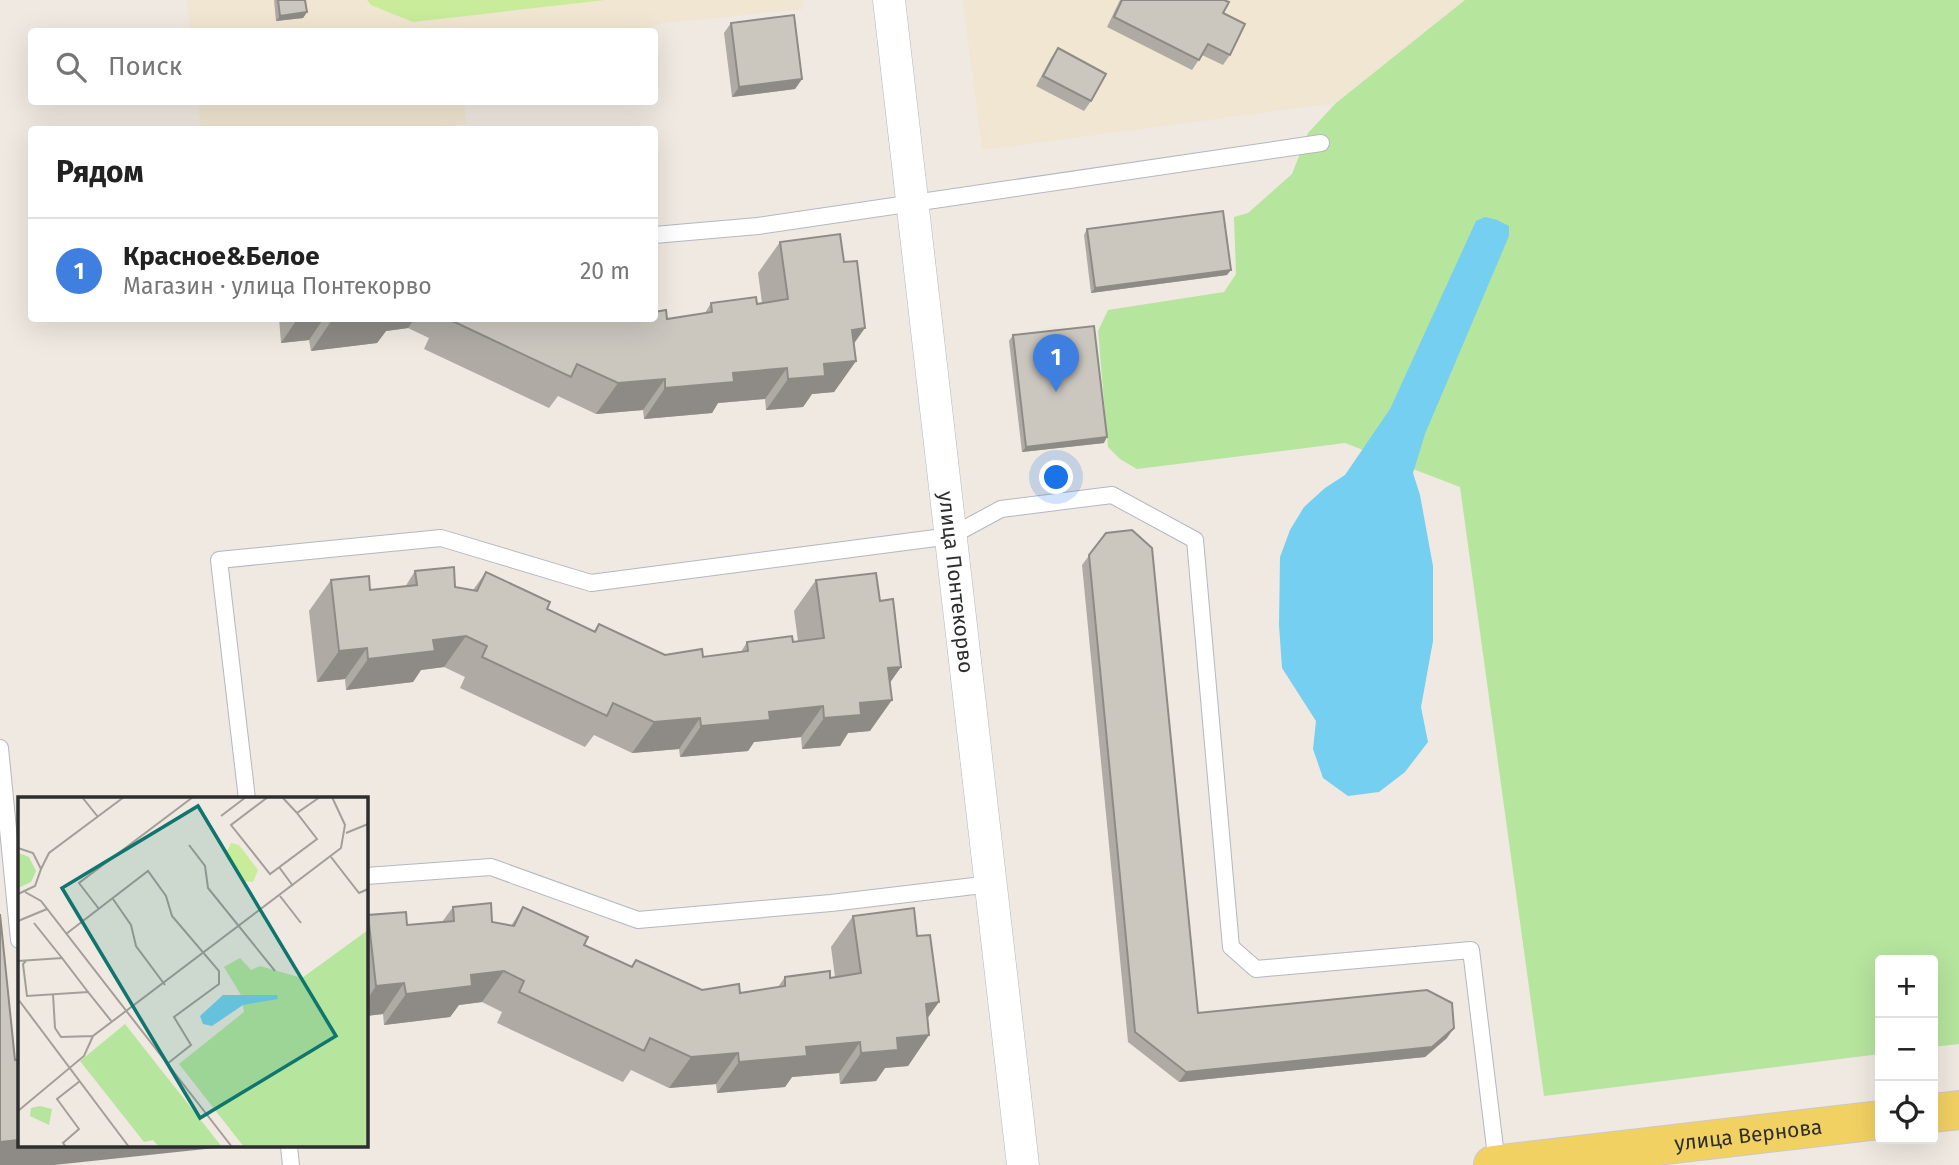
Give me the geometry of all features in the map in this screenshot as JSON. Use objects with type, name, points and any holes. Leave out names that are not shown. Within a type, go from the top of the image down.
[{"type":"main road","points":[[1938,1112],[1959,1110]]},
{"type":"main road","name":"улица Вернова","points":[[1495,1165],[1875,1120]]},
{"type":"street","name":"улица Понтекорво","points":[[889,0],[1023,1165]]},
{"type":"lane","points":[[658,235],[758,226],[1321,143]]},
{"type":"lane","points":[[247,797],[219,560],[441,538],[591,583],[951,536],[1001,509],[1112,495],[1195,540],[1231,947],[1256,969],[1471,950],[1495,1165]]},
{"type":"lane","points":[[0,748],[18,930]]},
{"type":"lane","points":[[368,876],[491,867],[638,920],[831,903],[992,884]]},
{"type":"shaded area","points":[[187,0],[802,0],[803,9],[654,24],[653,28],[190,28]]},
{"type":"shaded area","points":[[963,0],[1465,0],[1336,103],[982,150]]},
{"type":"shaded area","points":[[198,105],[464,105],[466,124],[446,126],[201,126]]},
{"type":"green space","points":[[367,0],[605,0],[413,22],[371,5]]},
{"type":"green space","points":[[1465,0],[1959,0],[1959,1044],[1938,1046],[1938,955],[1875,955],[1875,1055],[1544,1096],[1460,487],[1345,443],[1137,469],[1120,459],[1108,447],[1098,331],[1108,310],[1224,292],[1236,274],[1234,217],[1248,213],[1292,174],[1308,133],[1336,103]]},
{"type":"water","points":[[1485,217],[1509,226],[1509,236],[1425,434],[1413,473],[1420,495],[1433,566],[1433,641],[1421,707],[1428,742],[1405,772],[1379,792],[1348,796],[1323,778],[1313,749],[1316,721],[1282,668],[1279,625],[1280,557],[1290,530],[1304,507],[1345,475],[1390,409],[1476,221]]},
{"type":"building","points":[[278,0],[305,0],[307,12],[280,16]]},
{"type":"building","points":[[1122,0],[1224,0],[1229,2],[1223,13],[1245,24],[1230,55],[1208,44],[1199,60],[1114,17]]},
{"type":"building","points":[[794,15],[802,79],[739,87],[731,23]]},
{"type":"building","points":[[1058,48],[1106,74],[1091,101],[1043,76]]},
{"type":"building","points":[[1223,211],[1231,270],[1095,288],[1087,229]]},
{"type":"building","points":[[840,234],[844,262],[857,261],[865,328],[852,330],[856,361],[824,364],[825,376],[788,379],[787,368],[733,373],[734,382],[665,388],[665,379],[618,383],[577,364],[571,377],[454,322],[658,322],[658,311],[666,310],[667,319],[712,312],[711,303],[756,297],[757,304],[788,299],[780,242]]},
{"type":"building","points":[[1094,326],[1107,437],[1026,447],[1013,335]]},
{"type":"building","points":[[1132,530],[1152,548],[1198,1013],[1427,990],[1452,1003],[1454,1028],[1432,1047],[1186,1072],[1135,1032],[1089,555],[1106,533]]},
{"type":"building","points":[[454,567],[455,587],[477,591],[486,572],[550,602],[547,609],[595,632],[599,624],[665,655],[702,649],[703,657],[748,651],[747,642],[792,636],[793,642],[824,638],[816,580],[876,573],[880,601],[893,599],[901,667],[888,668],[892,700],[860,703],[861,715],[824,718],[823,706],[769,712],[770,720],[701,726],[700,718],[654,722],[613,703],[607,716],[482,657],[487,646],[466,636],[433,640],[435,651],[368,659],[367,648],[339,651],[331,580],[369,576],[370,590],[417,585],[415,571]]},
{"type":"building","points":[[491,903],[492,922],[514,926],[523,907],[588,937],[584,945],[632,967],[636,960],[702,990],[739,984],[740,993],[785,986],[785,977],[830,971],[830,978],[861,973],[853,916],[914,908],[917,936],[930,935],[939,1002],[926,1004],[929,1035],[897,1038],[898,1050],[861,1053],[860,1042],[806,1047],[807,1056],[739,1062],[738,1053],[691,1057],[650,1038],[644,1051],[519,992],[524,981],[504,971],[471,975],[472,986],[406,994],[404,983],[376,986],[368,915],[406,912],[407,925],[454,921],[453,907]]},
{"type":"building","points":[[0,914],[15,1060],[18,1059],[18,1140],[0,1142]]},
{"type":"place","name":"Красное&Белое","points":[[1056,392]]}]
